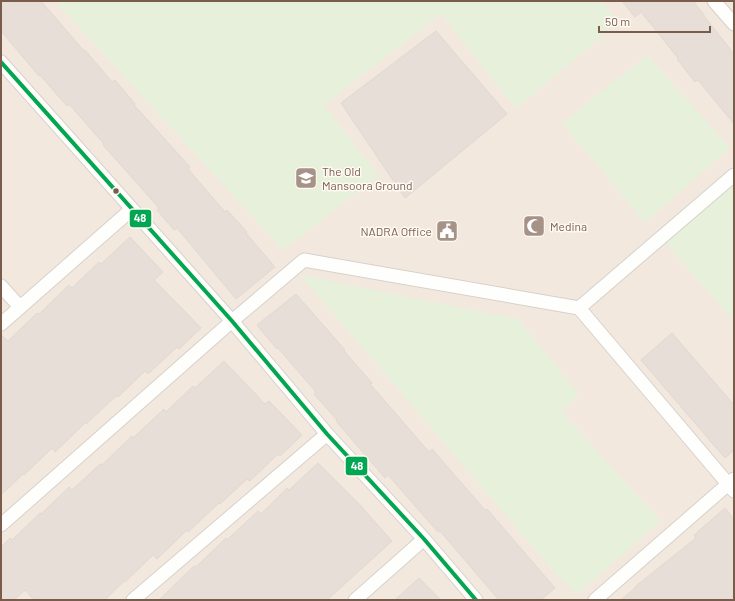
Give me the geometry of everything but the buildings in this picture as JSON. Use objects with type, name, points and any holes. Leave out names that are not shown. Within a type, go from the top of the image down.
[{"type":"street","points":[[714,1],[731,15]]},
{"type":"street","points":[[1,62],[232,321],[327,434],[424,539],[476,600]]},
{"type":"street","points":[[579,308],[734,175]]},
{"type":"street","points":[[1,324],[132,209]]},
{"type":"street","points":[[1,525],[232,321],[304,260],[579,308],[732,485],[595,600]]},
{"type":"street","points":[[1,286],[20,307]]},
{"type":"street","points":[[133,600],[327,434]]},
{"type":"street","points":[[355,600],[424,539]]},
{"type":"shaded area","points":[[1,1],[734,1],[734,600],[1,600]]},
{"type":"green space","points":[[55,1],[601,1],[619,22],[516,109],[441,14],[324,105],[379,176],[283,250]]},
{"type":"green space","points":[[647,55],[730,148],[645,223],[562,123]]},
{"type":"green space","points":[[734,179],[734,322],[661,238]]},
{"type":"green space","points":[[300,275],[518,319],[579,394],[562,412],[661,521],[577,594],[556,574]]},
{"type":"transit line","name":"48","points":[[1,62],[232,321],[327,434],[424,539],[476,600]]},
{"type":"place","name":"The Old Mansoora Ground","points":[[306,178]]},
{"type":"place","name":"Medina","points":[[534,226]]},
{"type":"place","name":"NADRA Office","points":[[447,231]]}]
